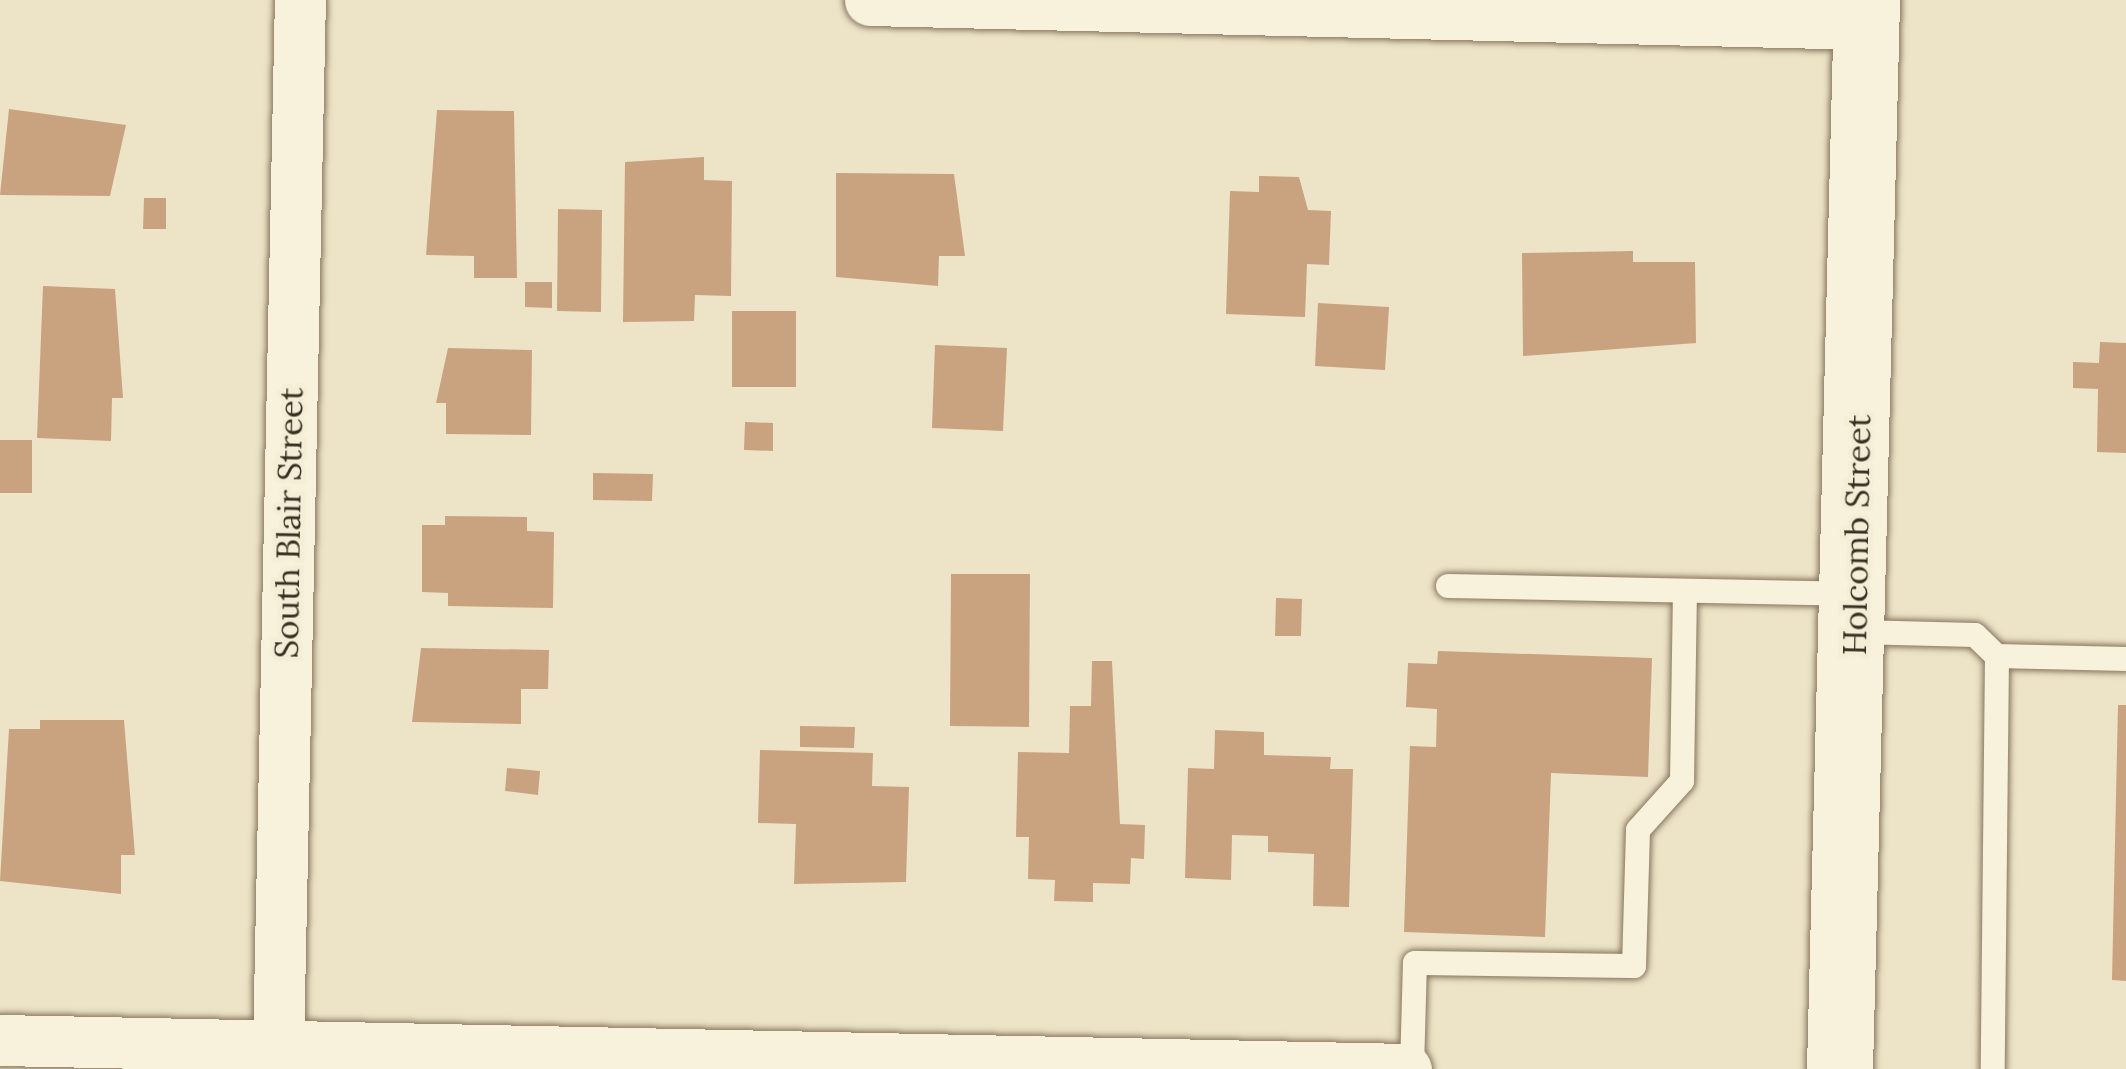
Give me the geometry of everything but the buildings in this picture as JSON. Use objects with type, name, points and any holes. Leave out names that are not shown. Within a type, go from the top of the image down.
[{"type":"street","name":"South Blair Street","points":[[278,1046],[300,0]]},
{"type":"street","points":[[870,0],[1867,12]]},
{"type":"street","name":"Holcomb Street","points":[[1840,1069],[1856,613],[1867,12]]},
{"type":"street","points":[[0,1040],[714,1062],[1409,1069]]},
{"type":"lane","points":[[1448,586],[1685,591],[1856,613],[1975,635],[1997,656],[2126,658]]},
{"type":"lane","points":[[1409,1069],[1415,963],[1634,966],[1638,830],[1682,782],[1685,591]]},
{"type":"lane","points":[[1993,1069],[1997,656]]}]
